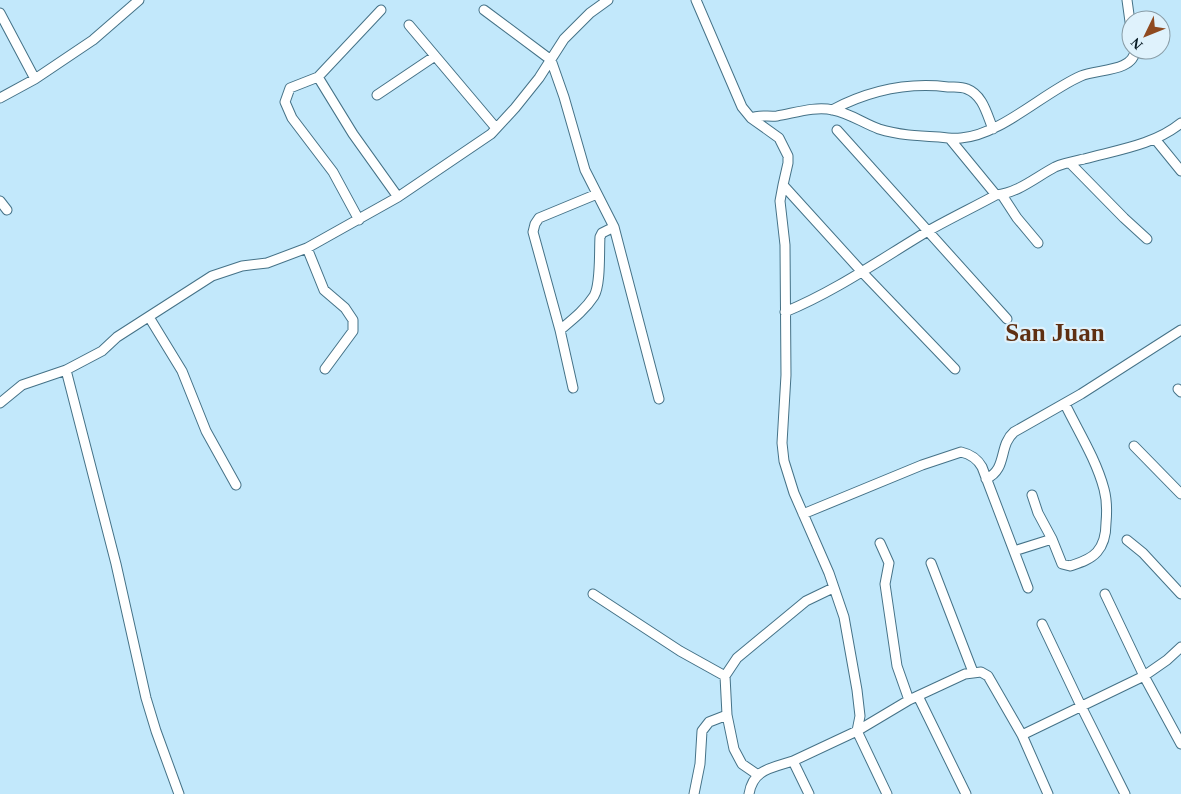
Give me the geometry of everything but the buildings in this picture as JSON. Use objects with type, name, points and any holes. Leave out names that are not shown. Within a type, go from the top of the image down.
[{"type":"street","points":[[0,98],[35,79],[93,40],[139,0]]},
{"type":"street","points":[[0,403],[22,385],[66,370],[102,351],[117,337],[212,276],[242,266],[267,263],[307,248],[398,197],[471,149],[496,128],[521,101],[539,78],[564,39],[590,12],[608,0]]},
{"type":"street","points":[[696,0],[738,98],[751,118],[779,138],[785,149],[788,163],[782,184],[780,201],[785,245],[786,376],[783,452],[794,493],[829,573],[844,617],[860,716],[857,731],[887,794]]},
{"type":"street","points":[[359,220],[333,172],[292,118],[285,102],[290,88],[318,77],[381,10]]},
{"type":"street","points":[[484,10],[551,60],[585,170],[614,227],[659,399]]},
{"type":"street","points":[[0,12],[35,79]]},
{"type":"street","points":[[409,25],[496,128]]},
{"type":"street","points":[[377,95],[435,56]]},
{"type":"street","points":[[751,118],[810,110],[832,110],[890,132],[950,139],[970,137],[993,129],[1082,75],[1126,65],[1132,60]]},
{"type":"street","points":[[318,77],[353,134],[398,197]]},
{"type":"street","points":[[832,110],[854,98],[907,85],[967,88],[982,101],[993,129]]},
{"type":"street","points":[[785,312],[809,302],[929,231],[999,195],[1032,181],[1055,167],[1119,151],[1155,139],[1181,123]]},
{"type":"street","points":[[838,130],[1007,319]]},
{"type":"street","points":[[950,139],[1038,243]]},
{"type":"street","points":[[1155,139],[1181,171]]},
{"type":"street","points":[[1070,163],[1124,218],[1147,238]]},
{"type":"street","points":[[782,184],[862,272],[955,369]]},
{"type":"street","points":[[572,388],[560,330],[533,232],[535,224],[540,218],[597,194]]},
{"type":"street","points":[[0,201],[7,210]]},
{"type":"street","points":[[560,330],[578,316],[595,294],[598,280],[600,237],[602,233],[614,227]]},
{"type":"street","points":[[307,248],[324,290],[345,308],[353,320],[352,331],[325,369]]},
{"type":"street","points":[[149,317],[182,371],[206,431],[236,485]]},
{"type":"street","points":[[986,479],[994,474],[1001,465],[1004,446],[1010,436],[1181,330]]},
{"type":"street","points":[[66,370],[118,573],[146,698],[179,794]]},
{"type":"street","points":[[1032,495],[1038,513],[1052,539],[1060,561],[1066,566],[1070,566],[1089,559],[1098,551],[1104,540],[1106,527],[1104,488],[1064,404]]},
{"type":"street","points":[[1134,446],[1181,494]]},
{"type":"street","points":[[803,514],[922,465],[961,452],[976,458],[982,467],[1028,588]]},
{"type":"street","points":[[1014,551],[1052,539]]},
{"type":"street","points":[[1127,540],[1143,553],[1181,594]]},
{"type":"street","points":[[880,543],[889,563],[885,584],[898,666],[909,700]]},
{"type":"street","points":[[931,562],[973,672]]},
{"type":"street","points":[[758,775],[742,764],[734,749],[727,715],[725,676],[738,658],[806,601],[833,588]]},
{"type":"street","points":[[593,594],[680,651],[725,676]]},
{"type":"street","points":[[1105,594],[1144,676],[1181,744]]},
{"type":"street","points":[[1042,624],[1125,794]]},
{"type":"street","points":[[1022,735],[1144,676],[1167,660],[1181,647]]},
{"type":"street","points":[[749,794],[752,781],[767,770],[793,761],[857,731],[909,700],[965,674],[981,672],[988,676],[1022,735],[1048,794]]},
{"type":"street","points":[[918,696],[966,794]]},
{"type":"street","points":[[694,794],[700,764],[702,731],[709,722],[727,715]]},
{"type":"street","points":[[793,761],[809,794]]},
{"type":"district","name":"San Juan","points":[[1055,332]]}]
